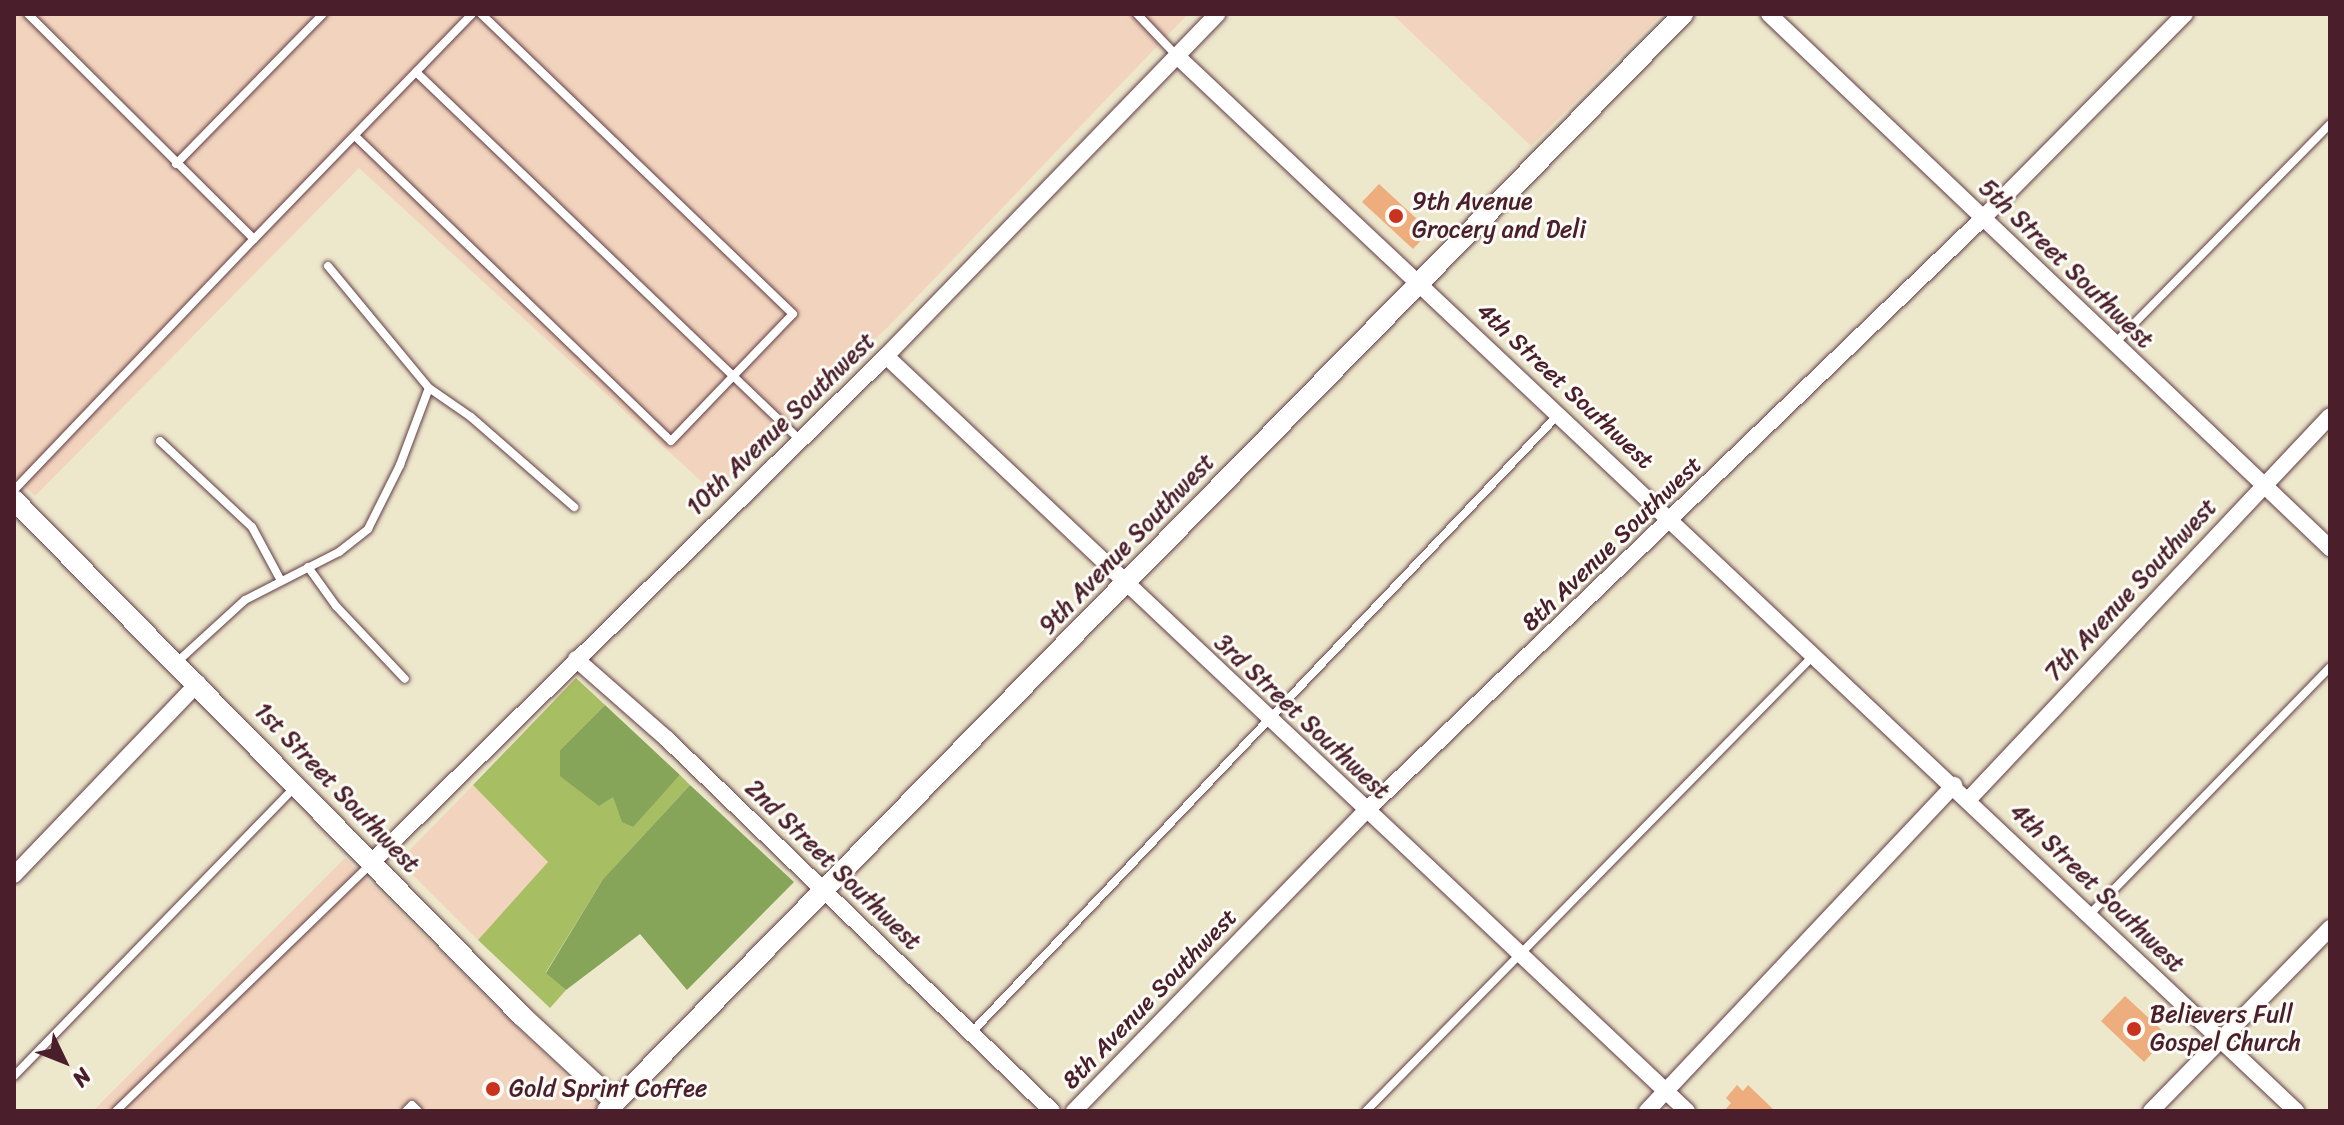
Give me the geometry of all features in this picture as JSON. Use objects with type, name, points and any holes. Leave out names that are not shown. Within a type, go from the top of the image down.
[{"type":"street","name":"10th Avenue Southwest","points":[[372,862],[886,356],[1217,14]]},
{"type":"street","name":"9th Avenue Southwest","points":[[615,1108],[824,890],[1683,14]]},
{"type":"street","name":"5th Street Southwest","points":[[1769,14],[2330,548]]},
{"type":"street","name":"8th Avenue Southwest","points":[[1074,1111],[1367,810],[1983,218],[2185,14]]},
{"type":"street","name":"4th Street Southwest","points":[[1177,56],[1560,413],[2296,1111]]},
{"type":"street","name":"3rd Street Southwest","points":[[886,356],[1269,720],[1521,950],[1687,1111]]},
{"type":"street","name":"7th Avenue Southwest","points":[[1969,799],[2330,416]]},
{"type":"street","name":"1st Street Southwest","points":[[14,500],[615,1108]]},
{"type":"street","name":"2nd Street Southwest","points":[[576,659],[824,890],[1052,1111]]},
{"type":"street","points":[[14,875],[198,683]]},
{"type":"street","points":[[1647,1111],[1954,785]]},
{"type":"street","points":[[2151,1111],[2330,928]]},
{"type":"lane","points":[[28,14],[254,239]]},
{"type":"lane","points":[[176,164],[323,14]]},
{"type":"lane","points":[[14,490],[472,14]]},
{"type":"lane","points":[[355,136],[671,441],[793,314],[481,14]]},
{"type":"lane","points":[[1137,14],[1177,56]]},
{"type":"lane","points":[[416,72],[800,440]]},
{"type":"lane","points":[[2115,343],[2330,124]]},
{"type":"lane","points":[[328,266],[429,388],[471,417],[574,507]]},
{"type":"lane","points":[[177,662],[227,615],[280,579],[355,541],[378,515],[429,388]]},
{"type":"lane","points":[[972,1032],[1560,413]]},
{"type":"lane","points":[[160,441],[252,527],[280,579]]},
{"type":"lane","points":[[308,567],[336,606],[405,679]]},
{"type":"lane","points":[[1366,1111],[1815,654]]},
{"type":"lane","points":[[2090,914],[2330,667]]},
{"type":"lane","points":[[14,1076],[297,785]]},
{"type":"lane","points":[[116,1111],[372,862]]},
{"type":"lane","points":[[406,1111],[412,1105],[418,1111]]},
{"type":"shaded area","points":[[14,14],[1188,14],[890,325],[713,492],[359,168],[35,496],[14,476]]},
{"type":"shaded area","points":[[1392,14],[1662,14],[1531,146]]},
{"type":"shaded area","points":[[473,785],[548,862],[478,940],[399,861]]},
{"type":"shaded area","points":[[345,858],[602,1111],[93,1111]]},
{"type":"green space","points":[[576,678],[605,705],[560,750],[613,796],[632,827],[680,775],[690,785],[603,879],[546,972],[566,990],[550,1008],[478,940],[548,862],[473,785]]},
{"type":"green space","points":[[605,705],[680,775],[633,827],[622,822],[613,797],[599,806],[560,776],[560,750]]},
{"type":"green space","points":[[690,785],[794,882],[687,990],[640,934],[566,990],[546,973],[603,879]]},
{"type":"building","name":"9th Avenue Grocery and Deli","points":[[1379,184],[1430,231],[1413,249],[1362,202]]},
{"type":"building","name":"Believers Full Gospel Church","points":[[2125,996],[2168,1036],[2144,1062],[2101,1021]]},
{"type":"building","points":[[1737,1085],[1743,1091],[1748,1085],[1775,1111],[1724,1111],[1731,1103],[1726,1098]]},
{"type":"place","name":"9th Avenue Grocery and Deli","points":[[1396,216]]},
{"type":"place","name":"Believers Full Gospel Church","points":[[2134,1029]]},
{"type":"place","name":"Gold Sprint Coffee","points":[[493,1089]]}]
